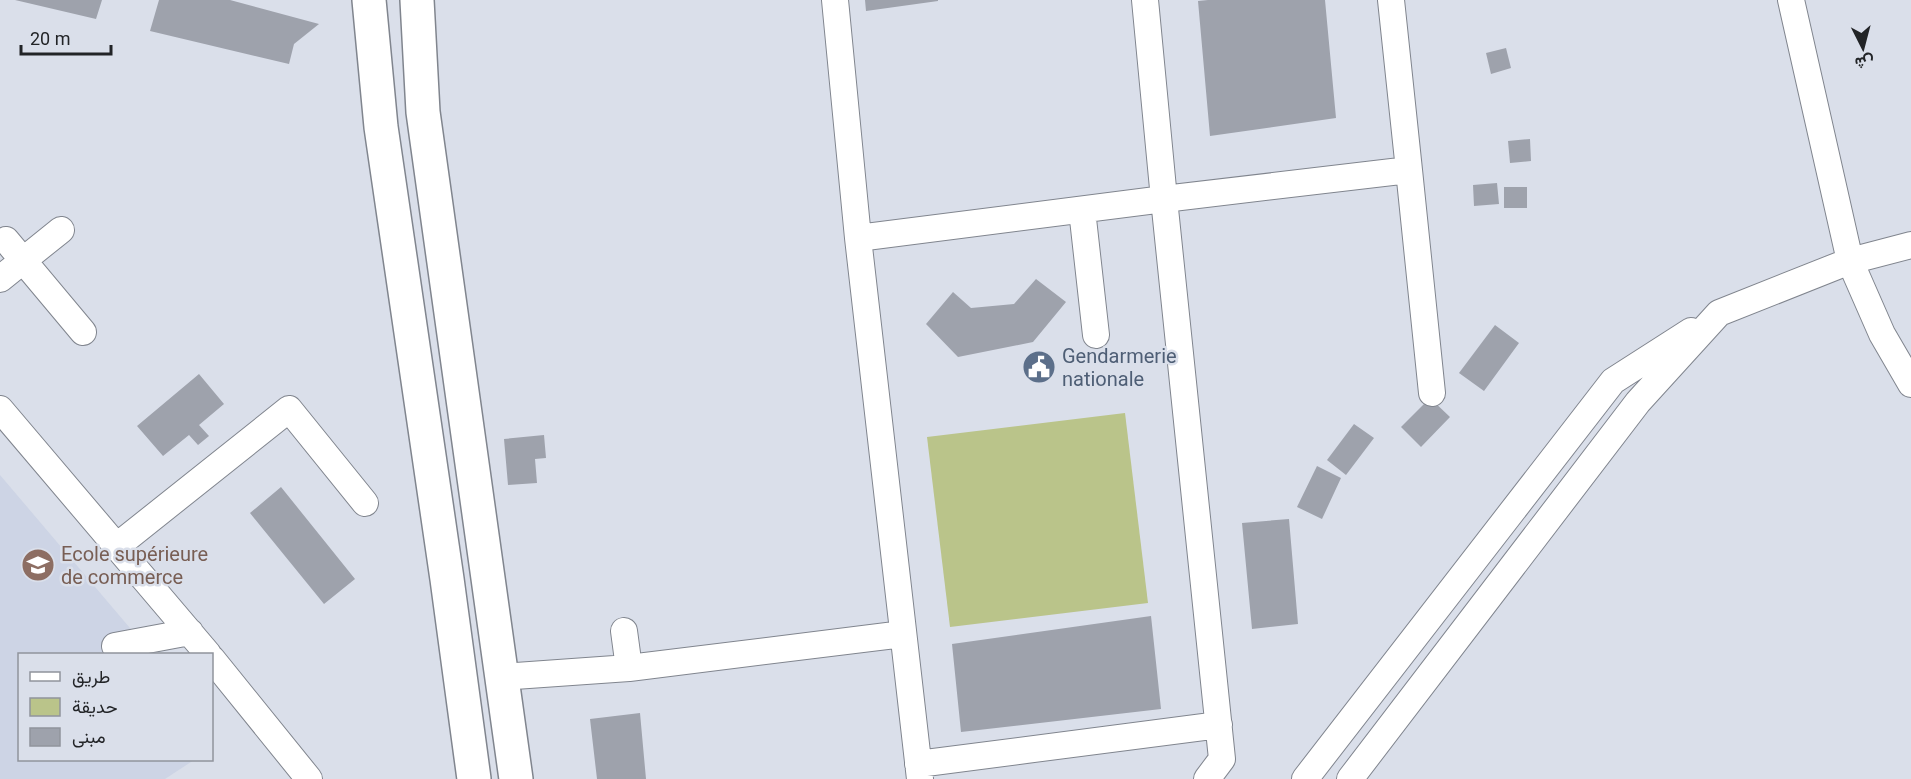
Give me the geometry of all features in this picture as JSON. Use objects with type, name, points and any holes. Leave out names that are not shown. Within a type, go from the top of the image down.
[{"type":"main road","points":[[369,0],[381,127],[474,779]]},
{"type":"main road","points":[[417,0],[423,112],[516,779]]},
{"type":"street","points":[[835,0],[858,238],[919,771],[1219,725]]},
{"type":"street","points":[[1145,0],[1222,759],[1207,779]]},
{"type":"street","points":[[1391,0],[1432,393]]},
{"type":"street","points":[[1791,0],[1850,261],[1882,334],[1911,384]]},
{"type":"street","points":[[858,238],[1409,170]]},
{"type":"street","points":[[1082,210],[1096,335]]},
{"type":"street","points":[[0,279],[61,230]]},
{"type":"street","points":[[6,240],[83,332]]},
{"type":"street","points":[[1305,779],[1613,381],[1719,313],[1850,261],[1911,245]]},
{"type":"street","points":[[1350,779],[1638,402],[1719,313]]},
{"type":"street","points":[[0,409],[207,653]]},
{"type":"street","points":[[117,546],[288,409],[365,503]]},
{"type":"street","points":[[624,631],[629,668]]},
{"type":"street","points":[[116,646],[190,632]]},
{"type":"street","points":[[502,677],[629,668],[903,634]]},
{"type":"street","points":[[213,660],[309,779]]},
{"type":"shaded area","name":"Ecole supérieure de commerce","points":[[0,475],[151,653],[18,653],[18,761],[192,761],[165,779],[0,779]]},
{"type":"green space","points":[[1125,413],[1148,603],[950,627],[927,437]]},
{"type":"building","points":[[15,0],[102,0],[96,19]]},
{"type":"building","points":[[159,0],[230,0],[319,24],[294,44],[289,64],[150,31]]},
{"type":"building","points":[[865,0],[938,0],[938,1],[866,11]]},
{"type":"building","points":[[1325,0],[1336,118],[1210,136],[1198,1]]},
{"type":"building","points":[[1506,48],[1511,68],[1491,74],[1486,53]]},
{"type":"building","points":[[1530,139],[1531,161],[1510,163],[1508,141]]},
{"type":"building","points":[[1497,183],[1499,204],[1474,206],[1473,185]]},
{"type":"building","points":[[1504,187],[1527,187],[1527,208],[1504,208]]},
{"type":"building","points":[[1036,279],[1066,302],[1033,342],[958,357],[926,324],[953,292],[971,308],[1014,304]]},
{"type":"building","points":[[1495,325],[1519,343],[1484,391],[1459,373]]},
{"type":"building","points":[[199,374],[224,404],[199,425],[209,436],[198,445],[189,435],[163,456],[137,426]]},
{"type":"building","points":[[1430,398],[1450,417],[1421,447],[1401,427]]},
{"type":"building","points":[[1354,424],[1374,438],[1346,475],[1327,460]]},
{"type":"building","points":[[544,435],[546,458],[535,459],[537,483],[508,485],[504,439]]},
{"type":"building","points":[[1317,466],[1341,478],[1322,519],[1297,507]]},
{"type":"building","points":[[281,487],[355,579],[324,604],[250,513]]},
{"type":"building","points":[[1289,519],[1298,624],[1252,629],[1242,523]]},
{"type":"building","points":[[1151,616],[1161,709],[961,732],[952,644]]},
{"type":"building","points":[[640,713],[646,779],[597,779],[590,719]]},
{"type":"place","name":"Gendarmerie nationale","points":[[1039,367]]},
{"type":"place","name":"Ecole supérieure de commerce","points":[[38,565]]}]
